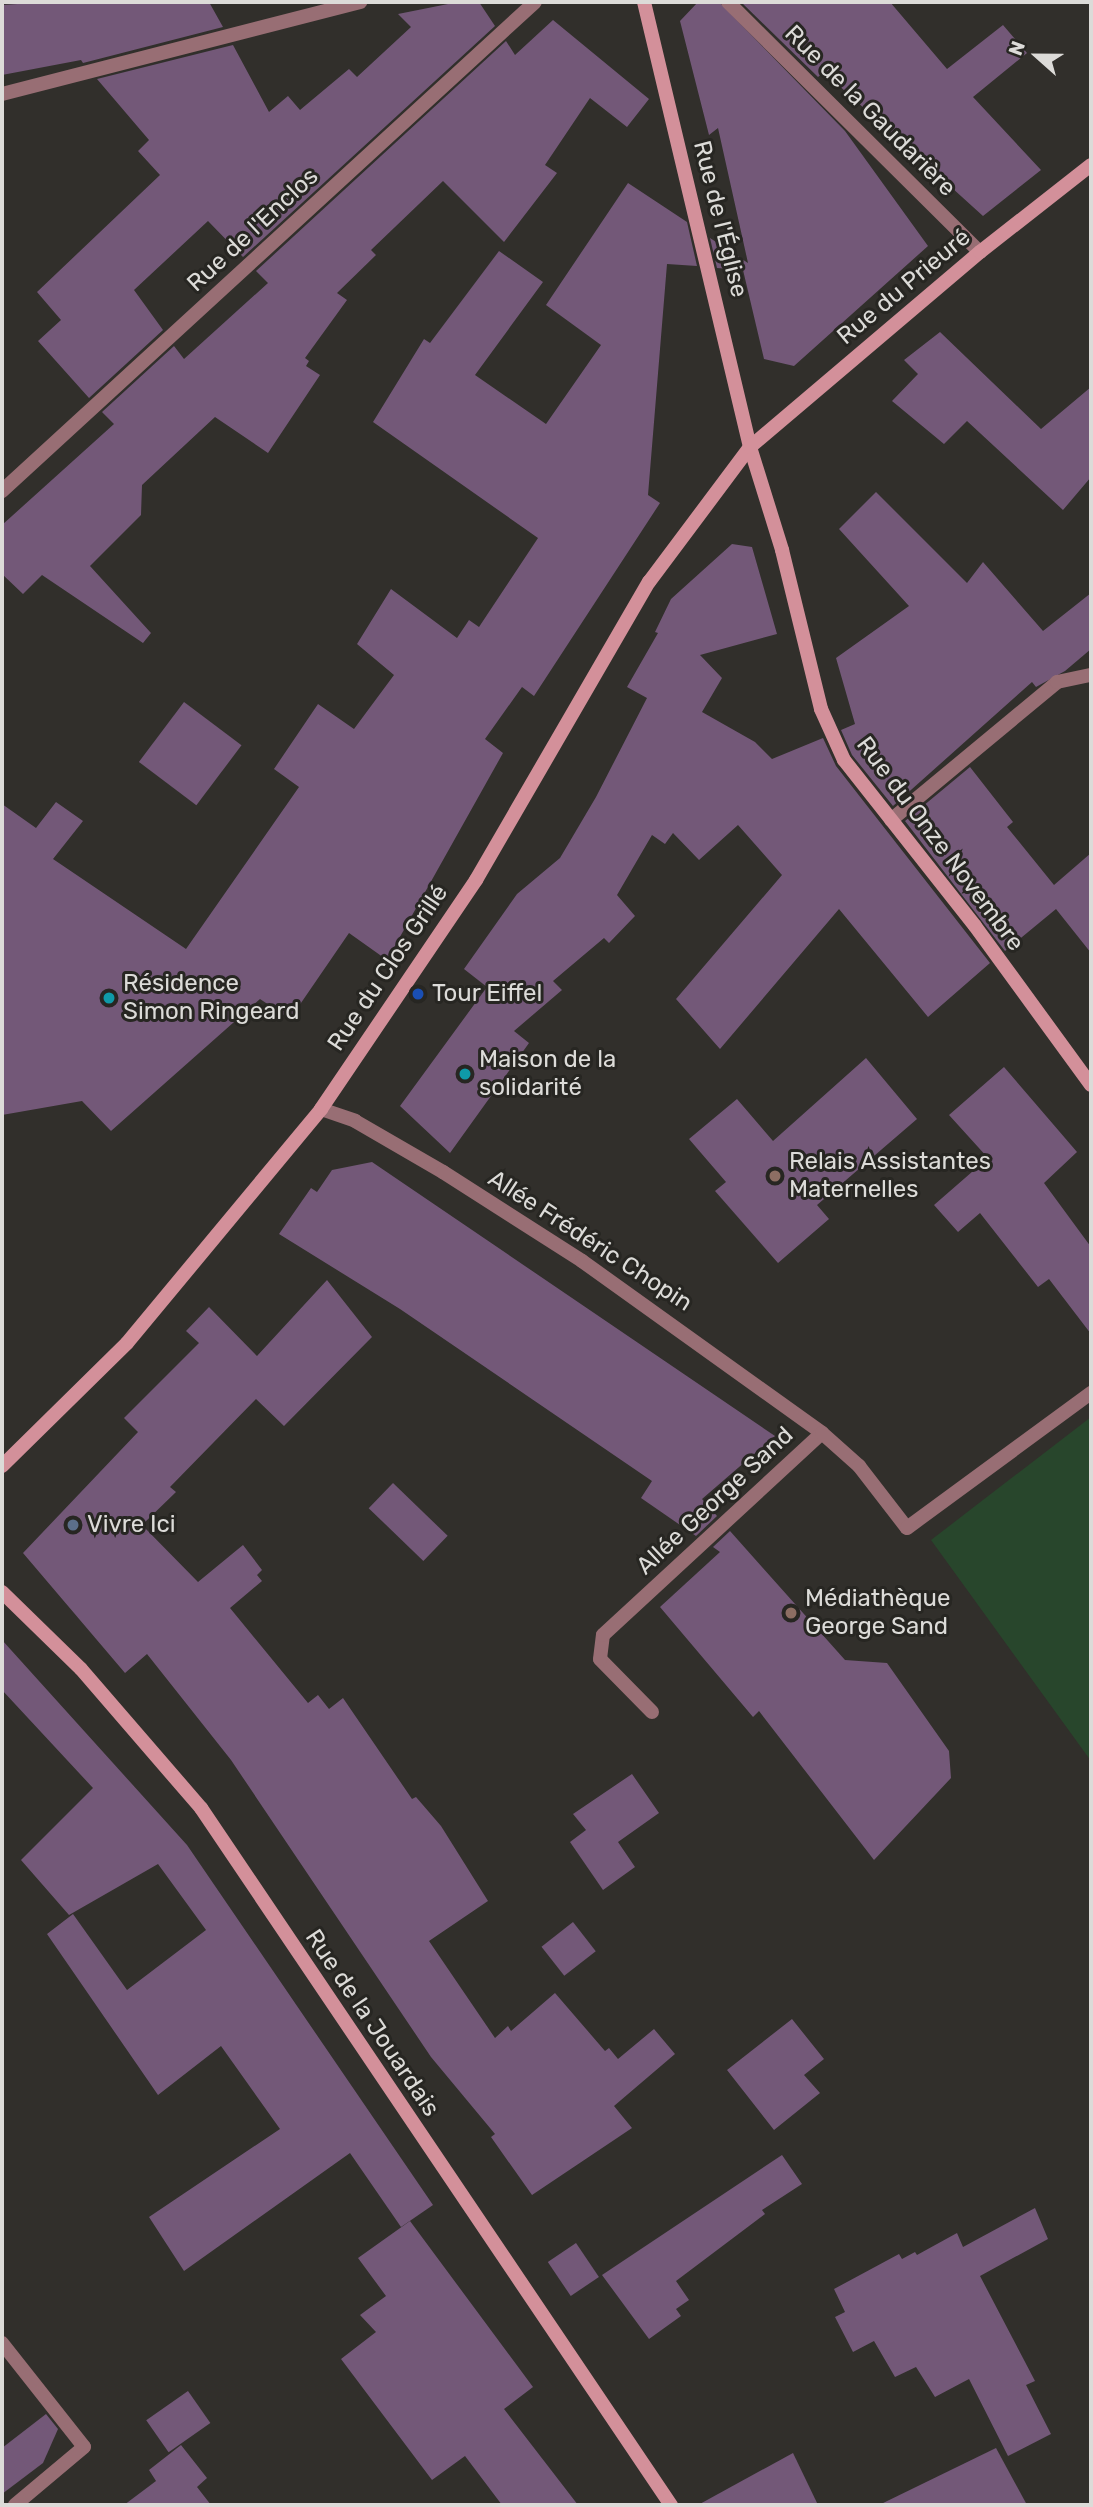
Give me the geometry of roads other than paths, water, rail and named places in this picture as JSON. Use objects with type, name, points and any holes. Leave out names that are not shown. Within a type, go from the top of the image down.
[{"type":"main road","name":"Rue de l'Église","points":[[644,2],[750,447]]},
{"type":"main road","name":"Rue du Prieuré","points":[[750,447],[980,253],[1091,165]]},
{"type":"main road","name":"Rue du Onze Novembre","points":[[750,447],[782,550],[821,709],[844,760],[1091,1086]]},
{"type":"main road","name":"Rue du Clos Grillé","points":[[2,1466],[127,1343],[321,1109],[469,890],[649,582],[750,447]]},
{"type":"main road","name":"Rue de la Jouardais","points":[[2,1592],[81,1669],[201,1808],[671,2505]]},
{"type":"street","points":[[2,94],[360,2]]},
{"type":"street","name":"Rue de l'Enclos","points":[[2,491],[535,2]]},
{"type":"street","name":"Rue de la Gaudarière","points":[[728,2],[980,253]]},
{"type":"street","points":[[891,820],[1057,682],[1091,675]]},
{"type":"street","name":"Allée Frédéric Chopin","points":[[321,1109],[355,1121],[443,1172],[582,1261],[822,1433]]},
{"type":"street","name":"Allée George Sand","points":[[652,1712],[600,1659],[603,1635],[822,1433],[859,1466],[907,1528],[1091,1393]]},
{"type":"street","points":[[2,2343],[84,2447],[15,2505]]},
{"type":"place","name":"Tour Eiffel","points":[[418,994]]},
{"type":"place","name":"Résidence Simon Ringeard","points":[[109,998]]},
{"type":"place","name":"Maison de la solidarité","points":[[465,1074]]},
{"type":"place","name":"Relais Assistantes Maternelles","points":[[775,1176]]},
{"type":"place","name":"Vivre Ici","points":[[73,1525]]},
{"type":"place","name":"Médiathèque George Sand","points":[[791,1613]]}]
